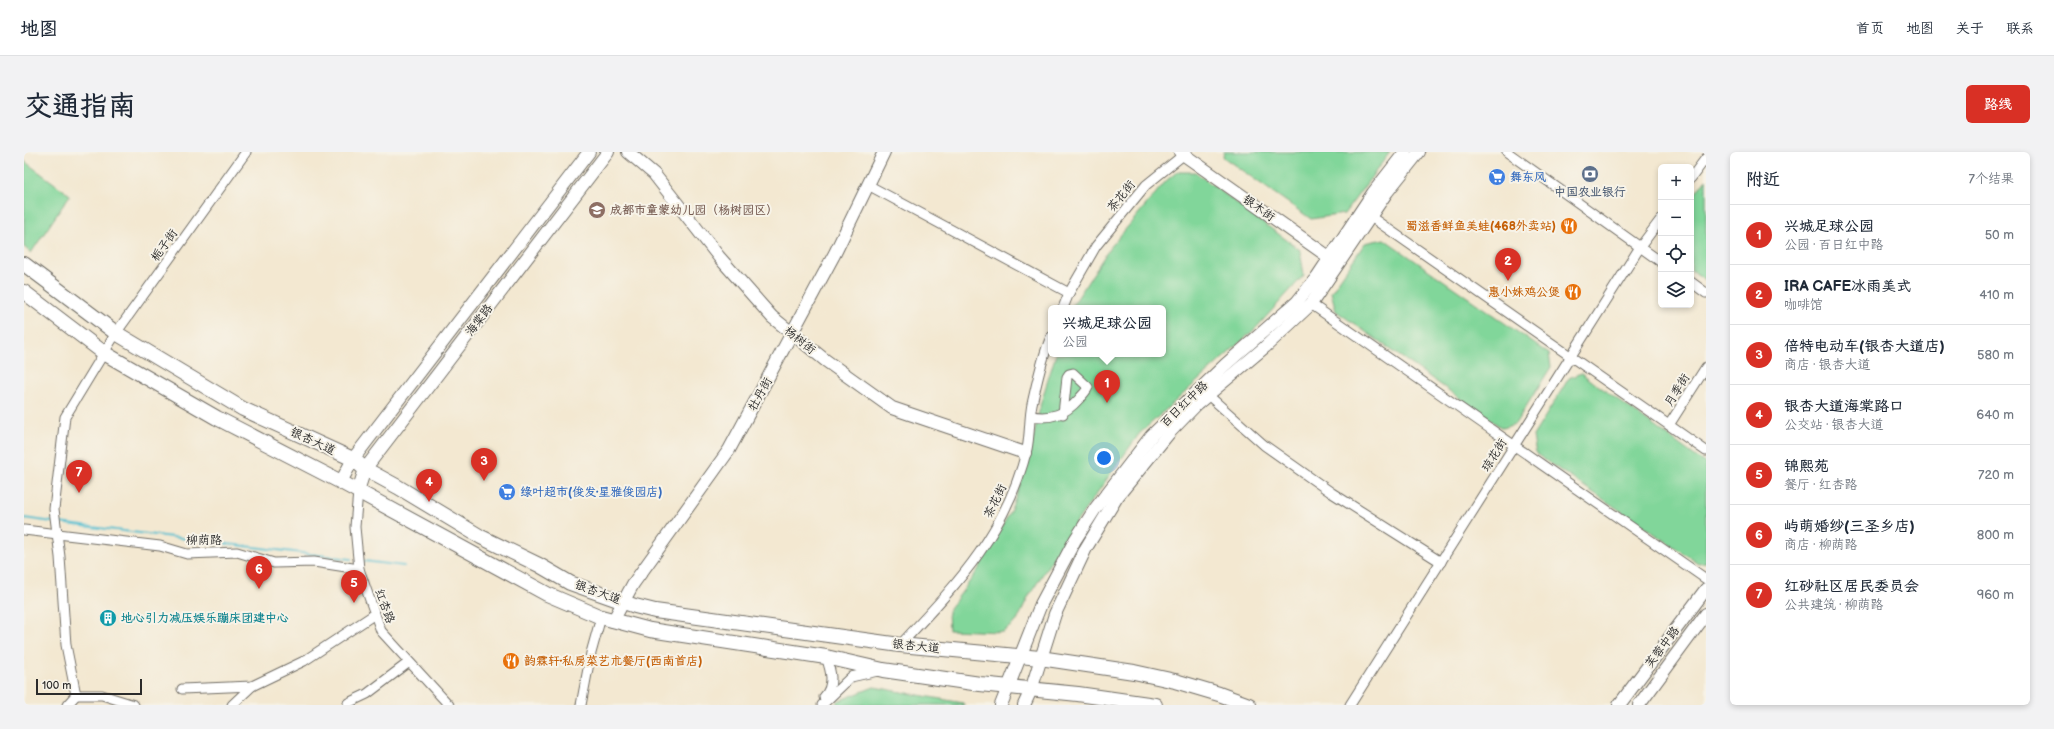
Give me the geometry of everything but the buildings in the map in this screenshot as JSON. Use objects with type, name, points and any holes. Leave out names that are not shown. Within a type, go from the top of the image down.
[{"type":"main road","name":"银杏大道","points":[[24,264],[116,333],[243,409],[353,459],[365,469],[481,537],[539,565],[570,583],[655,611],[900,645],[1040,658],[1134,672],[1175,681],[1219,694],[1249,705]]},
{"type":"main road","name":"银杏大道","points":[[24,292],[104,353],[216,418],[358,491],[547,594],[607,619],[650,630],[826,657],[883,670],[1008,688],[1078,694],[1155,705]]},
{"type":"street","name":"栀子街","points":[[76,695],[66,645],[54,509],[65,417],[116,333],[246,152]]},
{"type":"street","name":"海棠路","points":[[341,482],[353,459],[589,152]]},
{"type":"street","name":"海棠路","points":[[358,491],[365,469],[608,152]]},
{"type":"street","name":"杨树街","points":[[628,152],[654,174],[719,257],[772,317],[824,360],[892,408],[1025,453]]},
{"type":"street","name":"牡丹街","points":[[607,619],[623,601],[641,573],[729,450],[836,253],[884,152]]},
{"type":"street","name":"百日红中路","points":[[1024,705],[1031,690],[1055,614],[1086,548],[1117,497],[1169,433],[1208,395],[1265,347],[1311,304],[1334,260],[1373,193],[1405,152]]},
{"type":"street","name":"百日红中路","points":[[1001,705],[1019,656],[1041,604],[1075,540],[1122,471],[1152,435],[1179,408],[1297,302],[1371,217],[1387,192],[1419,152]]},
{"type":"street","points":[[1507,152],[1658,260]]},
{"type":"street","name":"银木街","points":[[1183,153],[1334,260]]},
{"type":"street","name":"茶花街","points":[[1064,305],[1069,293],[1096,246],[1146,185],[1183,153]]},
{"type":"street","points":[[1694,174],[1706,158]]},
{"type":"street","points":[[868,185],[1069,293]]},
{"type":"street","points":[[1371,217],[1706,451]]},
{"type":"street","name":"琼花街","points":[[1350,705],[1640,247],[1658,223]]},
{"type":"street","points":[[1694,284],[1706,293]]},
{"type":"street","points":[[1311,304],[1706,580]]},
{"type":"street","name":"茶花街","points":[[900,645],[950,592],[977,559],[998,524],[1015,488],[1025,453],[1032,404],[1048,348]]},
{"type":"street","name":"月季街","points":[[1669,425],[1706,367]]},
{"type":"street","points":[[1031,416],[1045,418],[1063,414],[1077,402],[1088,387],[1073,373],[1067,377],[1066,398],[1063,414]]},
{"type":"street","points":[[1208,395],[1264,444],[1325,489],[1441,562]]},
{"type":"street","points":[[1066,398],[1070,403],[1077,402]]},
{"type":"street","name":"红杏路","points":[[358,491],[355,527],[359,569],[381,631],[408,663],[449,705]]},
{"type":"street","name":"柳荫路","points":[[24,530],[57,530],[160,546],[186,554],[237,552],[274,563],[314,562],[359,569]]},
{"type":"street","name":"芙蓉中路","points":[[1619,705],[1706,589]]},
{"type":"street","points":[[232,705],[252,686],[304,661],[375,614]]},
{"type":"street","name":"芙蓉中路","points":[[1639,705],[1706,614]]},
{"type":"street","points":[[581,705],[591,652],[607,619]]},
{"type":"street","points":[[818,705],[827,694],[831,686],[831,669],[826,657]]},
{"type":"street","points":[[348,703],[367,694],[408,663]]},
{"type":"street","points":[[822,705],[851,677],[883,670]]},
{"type":"street","points":[[182,689],[252,686]]},
{"type":"street","points":[[67,705],[76,695],[102,695],[134,705]]},
{"type":"green space","points":[[1224,152],[1390,152],[1344,214],[1311,219],[1223,157]]},
{"type":"green space","points":[[24,161],[70,195],[31,253],[24,247]]},
{"type":"green space","points":[[1177,172],[1195,172],[1300,250],[1304,275],[1255,329],[1139,434],[1070,531],[1029,596],[1017,621],[1003,632],[949,630],[948,611],[978,570],[1010,512],[1028,464],[1041,402],[1055,357],[1166,357],[1166,305],[1073,305],[1109,249],[1166,181]]},
{"type":"green space","points":[[1706,179],[1706,280],[1694,272],[1694,195]]},
{"type":"green space","points":[[1384,239],[1549,354],[1551,367],[1515,424],[1502,428],[1336,311],[1331,292],[1365,243]]},
{"type":"green space","points":[[1581,373],[1706,464],[1706,562],[1698,563],[1536,454],[1533,436],[1569,378]]},
{"type":"green space","points":[[874,687],[963,703],[964,705],[836,705],[838,701]]},
{"type":"waterway","points":[[24,518],[53,522]]},
{"type":"waterway","points":[[59,523],[351,559]]},
{"type":"waterway","points":[[364,561],[404,566]]},
{"type":"place","name":"中国农业银行","points":[[1590,174]]},
{"type":"place","name":"舞东风","points":[[1497,177]]},
{"type":"place","name":"成都市童蒙幼儿园（杨树园区）","points":[[597,210]]},
{"type":"place","name":"蜀滋香鲜鱼美蛙(468外卖站)","points":[[1569,226]]},
{"type":"place","name":"IRA CAFE冰雨美式","points":[[1508,281]]},
{"type":"place","name":"惠小妹鸡公煲","points":[[1573,292]]},
{"type":"place","name":"兴城足球公园","points":[[1107,403]]},
{"type":"place","name":"倍特电动车(银杏大道店)","points":[[484,481]]},
{"type":"place","name":"绿叶超市(俊发·星雅俊园店)","points":[[507,492]]},
{"type":"place","name":"红砂社区居民委员会","points":[[79,493]]},
{"type":"place","name":"银杏大道海棠路口","points":[[429,502]]},
{"type":"place","name":"屿萌婚纱(三圣乡店)","points":[[259,589]]},
{"type":"place","name":"锦熙苑","points":[[354,603]]},
{"type":"place","name":"地心引力减压娱乐蹦床团建中心","points":[[108,618]]},
{"type":"place","name":"韵霖轩·私房菜艺术餐厅(西南首店)","points":[[511,661]]}]
